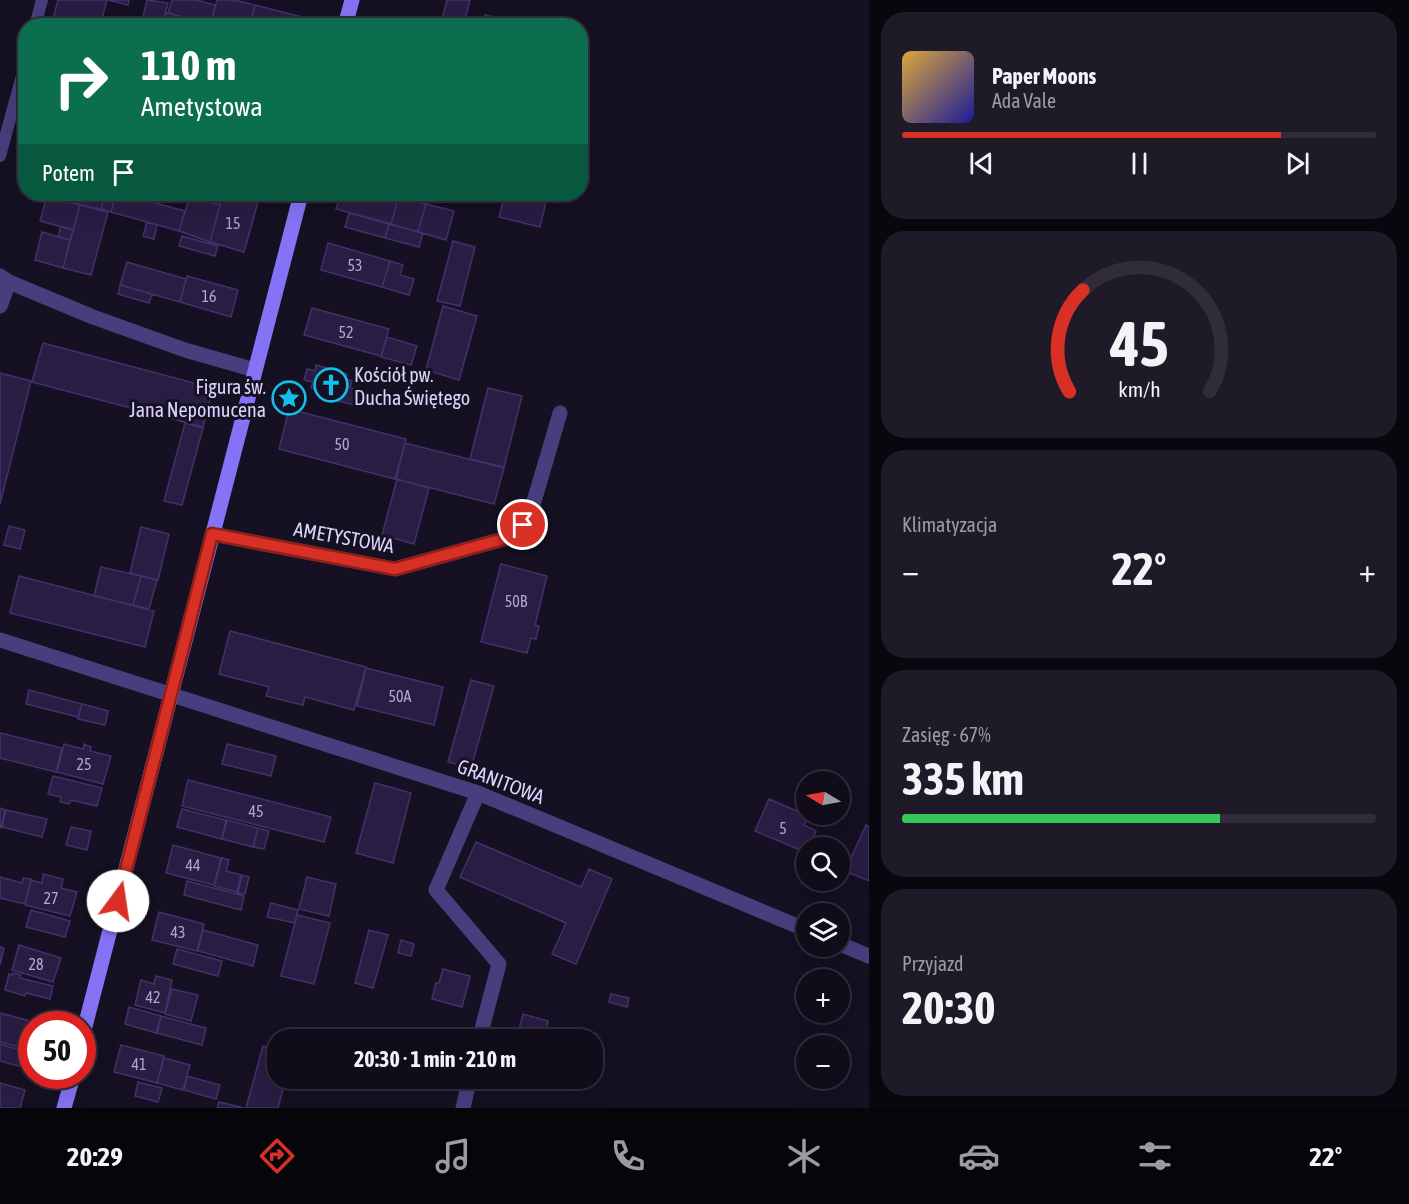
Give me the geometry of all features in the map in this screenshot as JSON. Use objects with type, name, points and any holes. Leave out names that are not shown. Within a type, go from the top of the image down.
[{"type":"main road","points":[[347,18],[352,0]]},
{"type":"main road","points":[[89,1011],[299,201]]},
{"type":"main road","points":[[64,1108],[69,1089]]},
{"type":"street","points":[[0,306],[5,279],[93,317],[185,350],[255,370]]},
{"type":"street","name":"AMETYSTOWA","points":[[212,534],[395,569],[507,538],[523,525],[530,515],[560,413]]},
{"type":"street","name":"GRANITOWA","points":[[0,640],[478,793],[796,925]]},
{"type":"street","points":[[478,793],[436,890],[499,964],[482,1029]]},
{"type":"street","points":[[850,948],[869,956]]},
{"type":"street","points":[[463,1108],[467,1089]]},
{"type":"lane","points":[[37,18],[42,0]]},
{"type":"lane","points":[[0,156],[18,90]]},
{"type":"building","points":[[58,0],[107,0],[102,18],[53,18]]},
{"type":"building","points":[[108,0],[129,0],[128,5]]},
{"type":"building","points":[[147,0],[168,3],[164,18],[143,17]]},
{"type":"building","points":[[172,0],[196,0],[215,5],[212,18],[188,18],[168,13]]},
{"type":"building","points":[[217,0],[234,0],[255,5],[252,18],[212,18]]},
{"type":"building","points":[[447,0],[470,0],[466,18],[442,18]]},
{"type":"building","points":[[255,5],[306,18],[252,18]]},
{"type":"building","points":[[166,13],[183,17],[183,18],[165,18]]},
{"type":"building","points":[[46,201],[65,201],[80,205],[73,230],[40,221]]},
{"type":"building","points":[[74,201],[104,201],[101,209],[73,203]]},
{"type":"building","points":[[104,201],[114,201],[111,212],[101,209]]},
{"type":"building","points":[[114,201],[148,201],[185,211],[179,231],[111,212]]},
{"type":"building","points":[[188,201],[207,201],[220,205],[210,242],[179,231]]},
{"type":"building","points":[[221,201],[258,201],[244,252],[210,242]]},
{"type":"building","points":[[339,201],[398,201],[391,224],[336,209]]},
{"type":"building","points":[[398,201],[416,201],[426,204],[418,232],[391,224]]},
{"type":"building","points":[[503,201],[546,201],[540,227],[499,217]]},
{"type":"building","points":[[426,204],[454,211],[446,240],[418,232]]},
{"type":"building","points":[[80,205],[108,212],[91,275],[63,268]]},
{"type":"building","points":[[349,213],[389,224],[385,238],[345,227]]},
{"type":"building","points":[[147,222],[157,225],[154,239],[143,236]]},
{"type":"building","points":[[389,224],[423,233],[419,247],[385,238]]},
{"type":"building","points":[[61,226],[73,230],[70,240],[58,237]]},
{"type":"building","points":[[42,232],[70,240],[63,268],[35,260]]},
{"type":"building","points":[[182,236],[218,246],[215,256],[179,246]]},
{"type":"building","points":[[453,241],[475,247],[460,306],[437,301]]},
{"type":"building","points":[[328,243],[390,261],[382,287],[321,270]]},
{"type":"building","points":[[390,261],[403,265],[400,275],[414,279],[409,295],[382,287]]},
{"type":"building","points":[[127,262],[186,279],[180,302],[120,285]]},
{"type":"building","points":[[187,276],[238,290],[231,317],[180,302]]},
{"type":"building","points":[[120,285],[152,294],[149,303],[118,294]]},
{"type":"building","points":[[443,306],[477,316],[459,380],[426,370]]},
{"type":"building","points":[[312,308],[389,329],[381,356],[304,335]]},
{"type":"building","points":[[387,337],[417,346],[411,365],[381,357]]},
{"type":"building","points":[[43,343],[213,388],[203,427],[32,382]]},
{"type":"building","name":"Kościół pw. Ducha Świętego","points":[[316,365],[347,374],[346,379],[352,381],[350,388],[359,390],[355,405],[338,401],[339,396],[311,388],[313,382],[304,380],[307,369],[315,371]]},
{"type":"building","points":[[0,373],[31,381],[0,504]]},
{"type":"building","points":[[488,388],[522,396],[504,467],[470,459]]},
{"type":"building","points":[[289,409],[406,439],[395,479],[279,449]]},
{"type":"building","points":[[185,423],[203,428],[182,505],[164,501]]},
{"type":"building","points":[[405,443],[504,468],[494,504],[396,479]]},
{"type":"building","points":[[397,479],[429,488],[414,544],[382,535]]},
{"type":"building","points":[[9,526],[25,530],[20,549],[4,545]]},
{"type":"building","points":[[141,527],[169,534],[158,580],[130,573]]},
{"type":"building","points":[[501,564],[547,576],[535,625],[539,626],[536,639],[531,638],[527,653],[481,642]]},
{"type":"building","points":[[101,567],[141,576],[133,605],[94,596]]},
{"type":"building","points":[[19,576],[154,611],[145,647],[10,613]]},
{"type":"building","points":[[141,576],[157,580],[149,609],[133,605]]},
{"type":"building","points":[[230,631],[366,667],[354,710],[305,697],[303,705],[266,696],[269,687],[219,674]]},
{"type":"building","points":[[366,668],[443,687],[434,725],[357,706]]},
{"type":"building","points":[[471,680],[494,686],[471,768],[448,762]]},
{"type":"building","points":[[29,690],[82,704],[78,717],[26,704]]},
{"type":"building","points":[[82,704],[108,711],[105,725],[78,719]]},
{"type":"building","points":[[0,733],[62,748],[56,772],[0,758]]},
{"type":"building","points":[[64,744],[83,749],[84,744],[91,747],[90,751],[111,756],[103,784],[57,772]]},
{"type":"building","points":[[227,744],[276,756],[271,776],[222,764]]},
{"type":"building","points":[[53,776],[102,788],[97,806],[71,800],[69,804],[60,802],[61,797],[48,794]]},
{"type":"building","points":[[188,780],[331,817],[324,842],[182,806]]},
{"type":"building","points":[[375,783],[411,793],[393,863],[356,853]]},
{"type":"building","points":[[769,799],[796,811],[796,825],[804,825],[816,831],[814,837],[796,837],[796,848],[755,831]]},
{"type":"building","points":[[0,808],[5,810],[1,828],[0,828]]},
{"type":"building","points":[[182,809],[226,820],[222,839],[177,827]]},
{"type":"building","points":[[6,810],[47,819],[42,837],[2,827]]},
{"type":"building","points":[[227,820],[258,828],[253,847],[222,839]]},
{"type":"building","points":[[866,825],[869,827],[869,881],[850,873],[850,860]]},
{"type":"building","points":[[71,827],[91,831],[87,850],[66,845]]},
{"type":"building","points":[[258,828],[269,831],[264,849],[253,847]]},
{"type":"building","points":[[476,842],[581,887],[589,869],[612,879],[576,964],[552,954],[566,923],[460,877]]},
{"type":"building","points":[[173,845],[221,858],[214,885],[166,873]]},
{"type":"building","points":[[222,858],[229,860],[226,871],[241,875],[237,892],[214,886]]},
{"type":"building","points":[[43,874],[63,879],[61,888],[77,892],[70,916],[25,905],[31,880],[42,883]]},
{"type":"building","points":[[242,875],[249,877],[245,894],[238,893]]},
{"type":"building","points":[[0,877],[22,883],[23,878],[31,879],[25,904],[0,898]]},
{"type":"building","points":[[307,877],[336,884],[329,916],[299,909]]},
{"type":"building","points":[[187,881],[244,896],[241,910],[184,895]]},
{"type":"building","points":[[271,903],[298,910],[295,923],[267,917]]},
{"type":"building","points":[[31,910],[70,921],[65,937],[26,927]]},
{"type":"building","points":[[159,912],[204,924],[197,951],[152,940]]},
{"type":"building","points":[[297,915],[330,923],[314,984],[281,976]]},
{"type":"building","points":[[203,930],[258,945],[253,966],[198,951]]},
{"type":"building","points":[[369,930],[388,935],[373,988],[355,983]]},
{"type":"building","points":[[401,940],[414,944],[411,956],[398,953]]},
{"type":"building","points":[[19,945],[61,958],[53,982],[12,970]]},
{"type":"building","points":[[0,947],[4,948],[0,965]]},
{"type":"building","points":[[177,949],[222,961],[218,976],[173,964]]},
{"type":"building","points":[[443,969],[470,976],[462,1007],[432,999]]},
{"type":"building","points":[[9,974],[21,975],[20,978],[53,986],[50,999],[26,993],[25,996],[5,990]]},
{"type":"building","points":[[156,976],[172,980],[165,1013],[135,1005],[141,980],[154,984]]},
{"type":"building","points":[[172,989],[198,995],[191,1021],[165,1014]]},
{"type":"building","points":[[611,994],[629,998],[627,1007],[609,1002]]},
{"type":"building","points":[[129,1007],[161,1016],[156,1033],[125,1024]]},
{"type":"building","points":[[0,1013],[18,1018],[18,1046],[0,1042]]},
{"type":"building","points":[[523,1014],[548,1021],[546,1029],[519,1029]]},
{"type":"building","points":[[161,1016],[206,1028],[202,1045],[157,1033]]},
{"type":"building","points":[[0,1044],[18,1049],[18,1066],[0,1061]]},
{"type":"building","points":[[121,1045],[164,1056],[157,1083],[114,1072]]},
{"type":"building","points":[[263,1046],[267,1047],[267,1089],[283,1089],[278,1108],[246,1108]]},
{"type":"building","points":[[164,1058],[190,1065],[183,1090],[157,1083]]},
{"type":"building","points":[[187,1076],[220,1085],[216,1099],[184,1090]]},
{"type":"building","points":[[138,1082],[162,1088],[158,1102],[135,1096]]},
{"type":"building","points":[[0,1083],[25,1090],[20,1108],[0,1108]]},
{"type":"building","points":[[219,1102],[244,1108],[217,1108]]},
{"type":"place","name":"Kościół pw. Ducha Świętego","points":[[331,385]]},
{"type":"place","name":"Figura św. Jana Nepomucena","points":[[289,398]]},
{"type":"route","points":[[118,901],[212,534],[395,569],[507,538],[523,525]]}]
